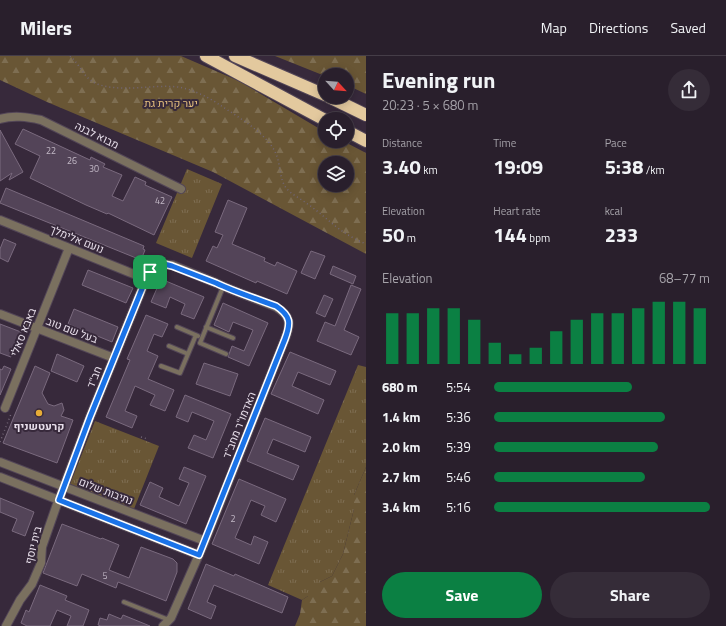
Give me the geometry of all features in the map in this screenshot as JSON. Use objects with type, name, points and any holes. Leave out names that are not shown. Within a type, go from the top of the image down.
[{"type":"highway","points":[[206,56],[318,116]]},
{"type":"highway","points":[[235,56],[318,92]]},
{"type":"highway","points":[[343,104],[366,115]]},
{"type":"highway","points":[[354,135],[366,141]]},
{"type":"street","name":"מבוא לבנה","points":[[0,119],[9,117],[25,117],[41,120],[181,189]]},
{"type":"street","name":"נועם אלימלך","points":[[0,220],[69,248],[144,283]]},
{"type":"street","name":"באבא סאלי","points":[[5,408],[69,248]]},
{"type":"street","points":[[144,283],[156,265],[164,264],[223,287]]},
{"type":"street","name":"חב\"ד","points":[[64,487],[144,283]]},
{"type":"street","name":"האדמו\"ר מחב\"ד","points":[[199,555],[288,330],[289,324],[288,317],[276,306],[223,287]]},
{"type":"street","name":"בעל שם טוב","points":[[0,314],[114,358]]},
{"type":"street","name":"נתיבות שלום","points":[[0,462],[205,541]]},
{"type":"street","points":[[0,477],[199,555],[174,612],[166,623]]},
{"type":"street","name":"בית יוסף","points":[[6,626],[20,600],[30,588],[35,578],[42,560],[42,547],[64,487]]},
{"type":"lane","points":[[223,287],[200,343],[226,354]]},
{"type":"lane","points":[[177,327],[202,337]]},
{"type":"lane","points":[[206,327],[233,338]]},
{"type":"lane","points":[[162,366],[180,373],[196,335]]},
{"type":"lane","points":[[169,346],[188,354]]},
{"type":"lane","points":[[124,602],[166,623]]},
{"type":"path","points":[[70,56],[74,59],[88,79],[96,84],[115,87],[178,87],[190,90],[218,104],[254,128],[267,141],[276,154],[282,179],[286,188],[292,194],[307,203],[344,232],[366,244]]},
{"type":"path","points":[[0,442],[12,411],[5,408]]},
{"type":"path","points":[[141,437],[148,439]]},
{"type":"green space","name":"יער קרית גת","points":[[0,56],[181,56],[239,81],[318,128],[318,148],[354,148],[354,147],[366,153],[366,254],[213,172],[47,102],[0,80]]},
{"type":"green space","points":[[275,56],[366,56],[366,94],[354,88],[354,68],[318,68],[318,73]]},
{"type":"green space","points":[[187,169],[222,184],[192,258],[156,243]]},
{"type":"green space","points":[[358,365],[366,367],[366,467],[354,495],[354,509],[343,554],[332,576],[320,582],[317,596],[308,596],[302,600],[268,585]]},
{"type":"green space","points":[[95,421],[159,446],[134,509],[70,484]]},
{"type":"green space","points":[[366,467],[366,626],[295,626],[300,614],[302,600],[308,596],[320,582],[332,576],[343,554],[354,509],[354,495]]},
{"type":"building","points":[[23,129],[90,160],[91,157],[105,164],[103,167],[122,175],[112,196],[123,201],[135,177],[146,182],[145,185],[172,197],[154,235],[30,178],[40,156],[15,144]]},
{"type":"building","points":[[0,130],[23,172],[9,180],[12,173],[0,181]]},
{"type":"building","points":[[6,188],[144,246],[143,249],[145,250],[141,260],[0,203]]},
{"type":"building","points":[[228,200],[247,208],[232,244],[265,258],[264,261],[275,266],[277,262],[297,271],[287,294],[257,281],[256,283],[206,261],[213,246],[217,248],[223,235],[215,232]]},
{"type":"building","points":[[4,239],[16,244],[8,262],[0,258],[0,249]]},
{"type":"building","points":[[311,251],[325,256],[315,279],[301,273]]},
{"type":"building","points":[[333,266],[356,276],[353,284],[330,274]]},
{"type":"building","points":[[88,270],[133,288],[126,303],[82,285]]},
{"type":"building","points":[[161,279],[204,297],[194,319],[181,314],[185,304],[170,297],[166,308],[151,302]]},
{"type":"building","points":[[351,285],[361,289],[344,330],[359,337],[351,355],[317,341],[325,322],[335,326]]},
{"type":"building","points":[[324,295],[333,299],[325,317],[316,313]]},
{"type":"building","points":[[223,303],[268,323],[249,366],[228,357],[232,346],[244,351],[253,330],[233,322],[229,332],[214,325]]},
{"type":"building","points":[[74,309],[118,327],[112,342],[68,324]]},
{"type":"building","points":[[146,315],[168,324],[162,337],[154,334],[147,351],[158,356],[148,379],[174,390],[165,411],[150,405],[155,395],[135,386],[125,411],[137,416],[132,428],[106,417],[130,360],[127,359]]},
{"type":"building","points":[[0,324],[21,332],[11,357],[0,353]]},
{"type":"building","points":[[290,352],[336,371],[330,385],[298,372],[292,386],[324,400],[318,414],[271,394]]},
{"type":"building","points":[[57,354],[84,366],[77,382],[51,371]]},
{"type":"building","points":[[204,363],[238,374],[230,396],[196,384]]},
{"type":"building","points":[[4,366],[11,369],[0,395],[0,369],[2,370]]},
{"type":"building","name":"קרעטשניף","points":[[35,366],[50,373],[42,393],[48,404],[54,406],[62,403],[64,410],[61,416],[73,420],[57,463],[3,443]]},
{"type":"building","points":[[185,395],[231,414],[213,458],[188,448],[194,435],[206,440],[214,421],[192,412],[188,422],[176,417]]},
{"type":"building","points":[[265,418],[311,437],[305,452],[273,439],[267,453],[299,466],[293,480],[247,461]]},
{"type":"building","points":[[184,467],[206,476],[186,524],[140,505],[150,482],[163,488],[159,497],[179,506],[189,483],[179,479]]},
{"type":"building","points":[[239,479],[286,499],[276,522],[261,515],[265,506],[251,500],[235,538],[251,545],[254,536],[268,542],[259,564],[212,544]]},
{"type":"building","points":[[0,498],[34,512],[25,536],[12,531],[17,519],[0,512]]},
{"type":"building","points":[[62,524],[119,545],[109,570],[129,578],[141,547],[173,559],[177,563],[177,572],[166,601],[118,582],[116,588],[82,574],[77,586],[43,573]]},
{"type":"building","points":[[206,564],[234,576],[235,574],[288,597],[282,613],[214,585],[207,602],[216,606],[211,619],[188,609]]},
{"type":"building","points":[[40,585],[67,596],[65,600],[89,610],[83,626],[67,626],[71,616],[57,610],[50,626],[27,626],[21,623],[26,610],[29,612]]},
{"type":"building","points":[[109,614],[121,619],[123,615],[150,626],[98,625],[100,618],[107,620]]},
{"type":"place","name":"קרעטשניף","points":[[39,413]]},
{"type":"route","points":[[164,264],[172,266],[223,287],[227,287],[276,306],[288,317],[289,324],[285,339],[199,555],[59,500],[90,417],[150,272],[156,265],[164,264]]}]
